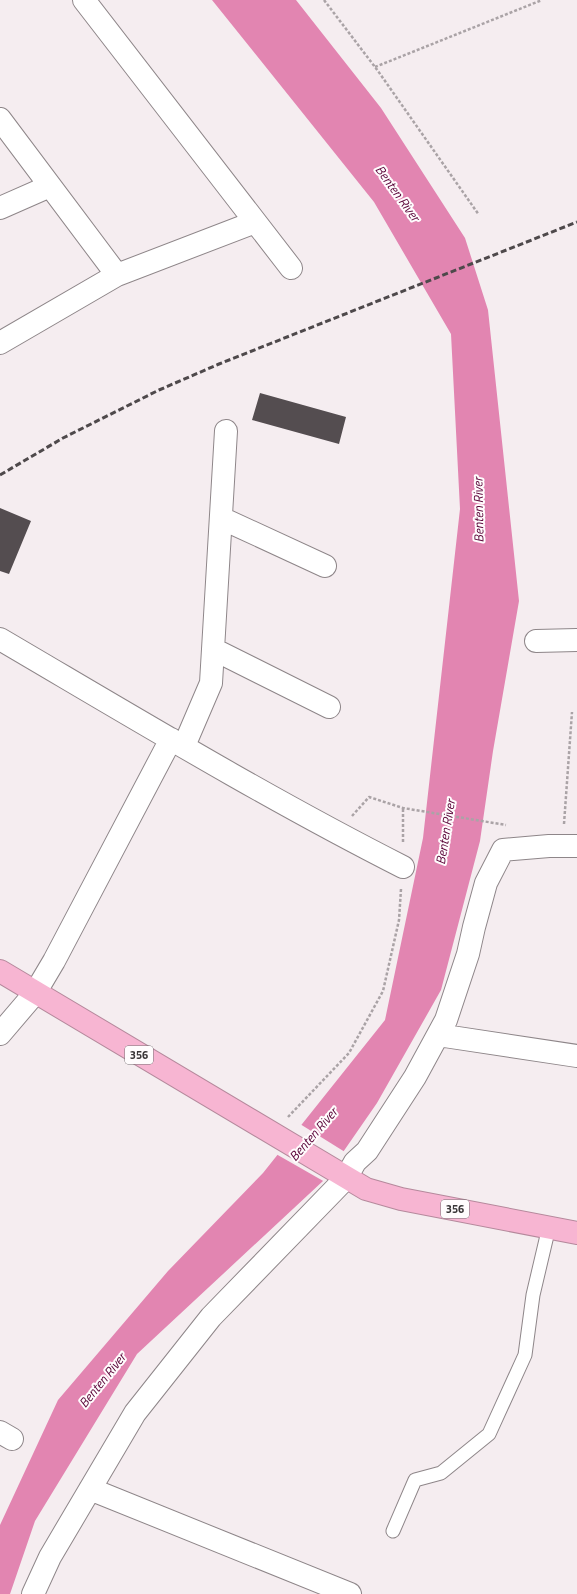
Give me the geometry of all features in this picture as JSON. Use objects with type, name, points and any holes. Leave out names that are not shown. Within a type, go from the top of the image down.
[{"type":"highway","name":"356","points":[[0,971],[366,1189],[383,1195],[577,1233]]},
{"type":"street","points":[[84,0],[291,268]]},
{"type":"street","points":[[0,119],[117,275]]},
{"type":"street","points":[[0,208],[50,186]]},
{"type":"street","points":[[0,343],[117,275],[255,222]]},
{"type":"street","points":[[0,1034],[35,993],[211,684],[226,431]]},
{"type":"street","points":[[221,518],[326,566]]},
{"type":"street","points":[[0,639],[337,834],[402,867]]},
{"type":"street","points":[[536,641],[577,640]]},
{"type":"street","points":[[213,649],[329,707]]},
{"type":"street","points":[[33,1594],[50,1557],[135,1413],[211,1317],[342,1175],[367,1151],[410,1084],[446,1020],[468,954],[486,883],[503,850],[570,846]]},
{"type":"street","points":[[438,1035],[577,1056]]},
{"type":"street","points":[[90,1489],[350,1594]]},
{"type":"lane","points":[[393,1531],[415,1480],[442,1473],[489,1434],[525,1355],[533,1295],[550,1227]]},
{"type":"path","points":[[324,0],[479,214]]},
{"type":"path","points":[[374,67],[542,0]]},
{"type":"path","points":[[570,846],[572,712]]},
{"type":"path","points":[[337,834],[369,797],[412,810],[497,823]]},
{"type":"path","points":[[276,1136],[285,1120],[349,1053],[383,991],[399,920],[403,808]]},
{"type":"water","name":"Benten River","points":[[212,0],[296,0],[381,108],[465,238],[488,310],[519,601],[493,751],[480,841],[441,990],[377,1103],[323,1181],[137,1354],[35,1521],[10,1594],[0,1594],[0,1525],[58,1400],[168,1271],[263,1173],[385,1020],[423,838],[460,509],[451,334],[374,202]]},
{"type":"pier","points":[[300,1124],[345,1152],[325,1182],[276,1154]]},
{"type":"building","points":[[260,393],[346,417],[339,444],[252,420]]},
{"type":"building","points":[[0,508],[31,521],[9,574],[0,571]]},
{"type":"railway","points":[[0,475],[63,438],[159,390],[219,364],[577,222]]}]
